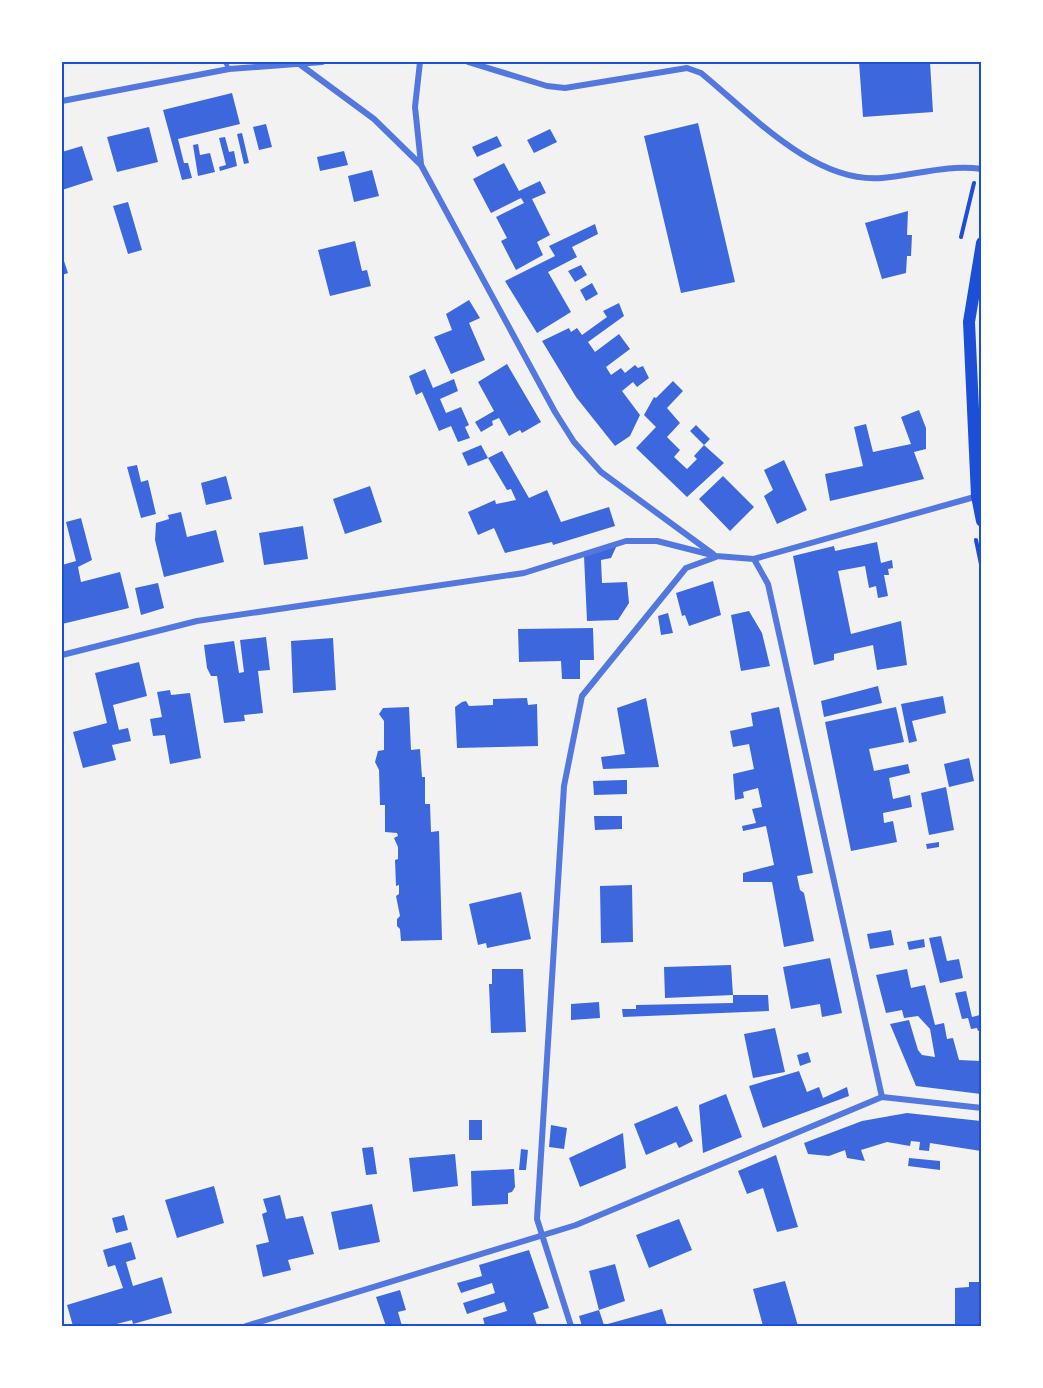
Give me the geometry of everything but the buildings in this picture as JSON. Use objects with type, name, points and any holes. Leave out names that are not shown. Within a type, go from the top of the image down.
[{"type":"main road","points":[[981,243],[969,322],[981,521]]},
{"type":"street","points":[[62,101],[229,69],[322,62]]},
{"type":"street","points":[[420,62],[415,107],[421,165]]},
{"type":"street","points":[[468,62],[547,86],[565,88],[687,68],[701,74],[804,157],[840,174],[862,178],[882,178],[941,167],[981,169]]},
{"type":"street","points":[[298,63],[374,119],[421,165],[555,412],[574,442],[601,472],[716,556]]},
{"type":"street","points":[[62,656],[197,621],[524,573],[626,541],[657,541],[716,556],[754,559],[979,496]]},
{"type":"street","points":[[571,1326],[537,1220],[564,786],[582,696],[686,568],[716,556]]},
{"type":"street","points":[[754,559],[768,584],[882,1097]]},
{"type":"street","points":[[246,1326],[576,1225],[882,1097],[981,1108]]},
{"type":"lane","points":[[225,62],[229,69]]}]
